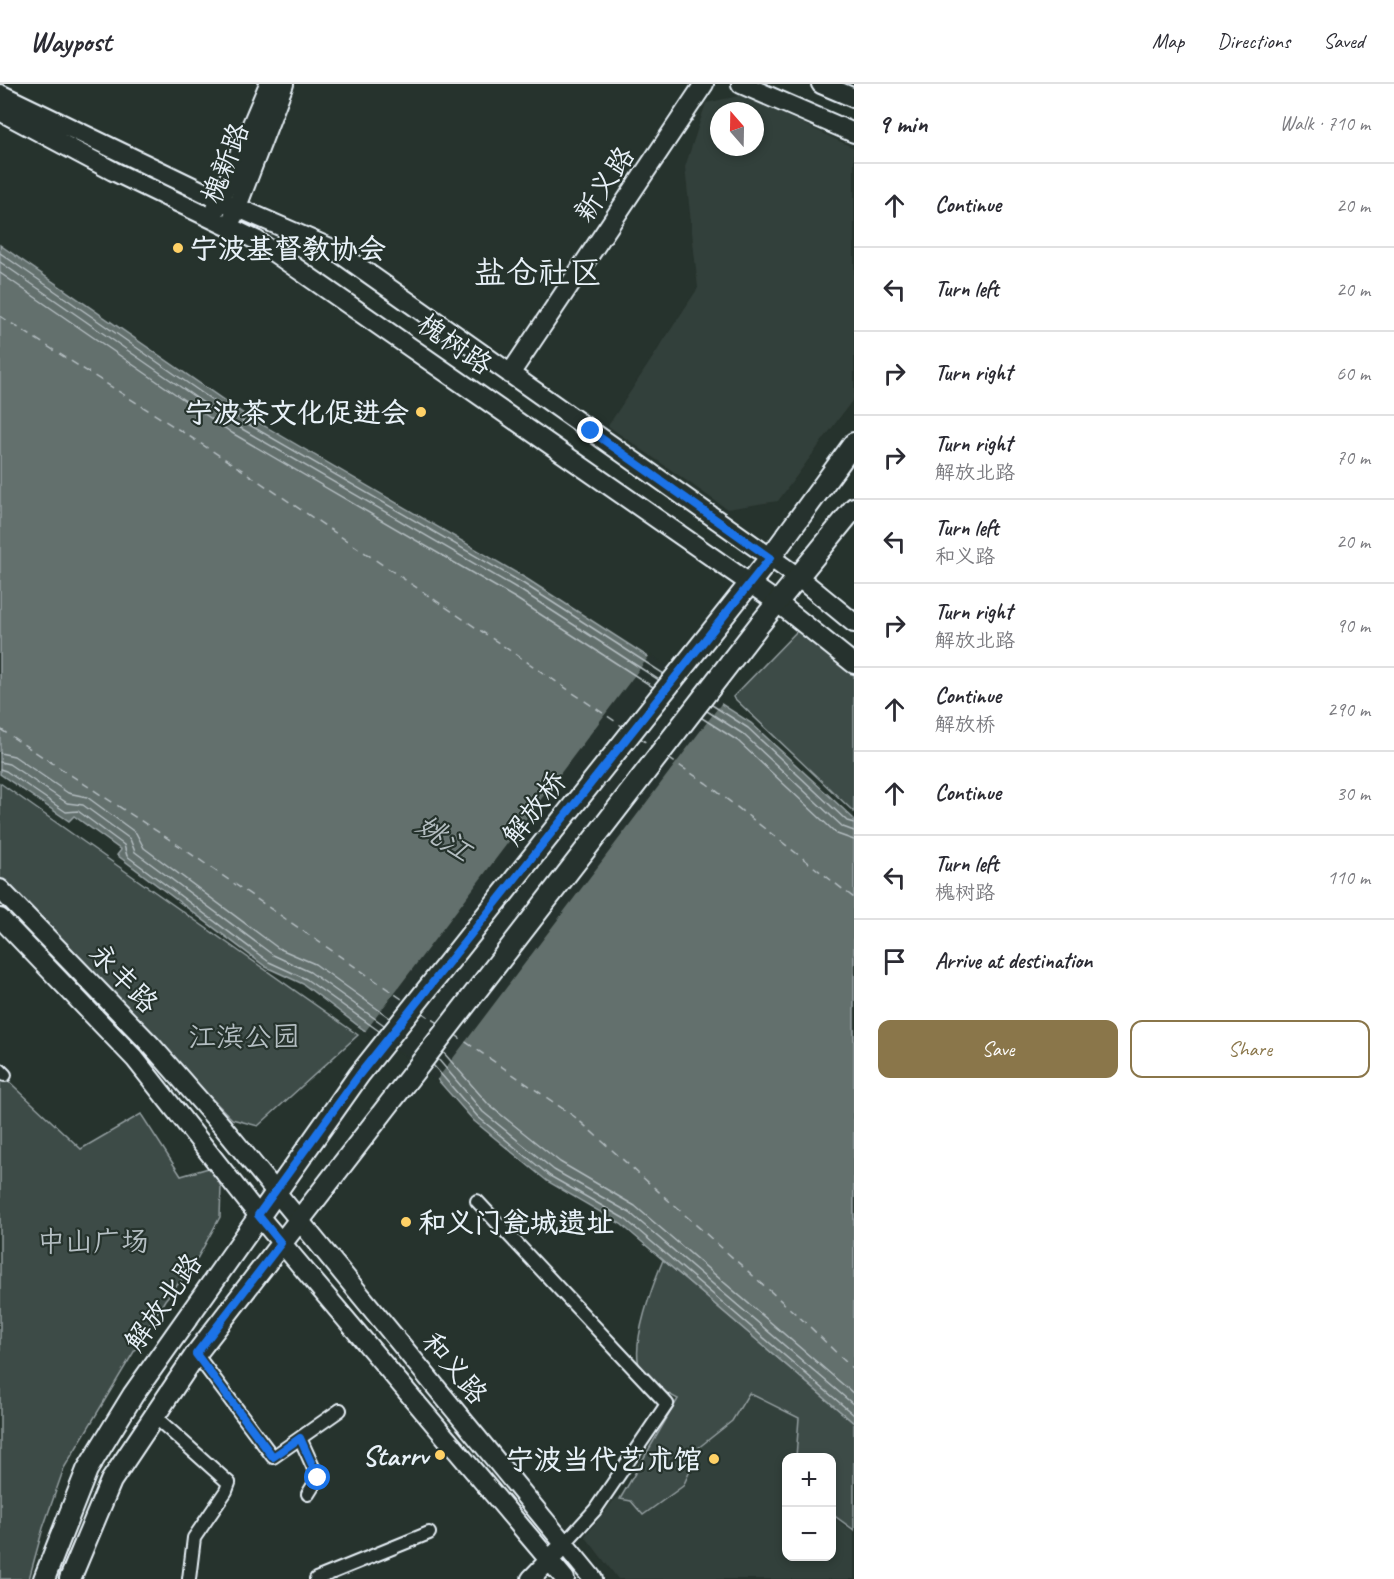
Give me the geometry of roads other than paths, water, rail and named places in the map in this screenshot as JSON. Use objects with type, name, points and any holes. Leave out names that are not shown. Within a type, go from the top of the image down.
[{"type":"main road","name":"槐新路","points":[[230,227],[228,204],[269,84]]},
{"type":"main road","name":"槐新路","points":[[212,219],[228,204],[284,84]]},
{"type":"main road","name":"新义路","points":[[510,374],[704,84]]},
{"type":"main road","points":[[741,84],[854,134]]},
{"type":"main road","points":[[821,84],[854,98]]},
{"type":"main road","name":"槐树路","points":[[0,94],[228,204],[335,250],[798,577],[854,624]]},
{"type":"main road","name":"槐树路","points":[[0,111],[113,171],[256,240],[778,603],[854,664]]},
{"type":"main road","name":"解放桥","points":[[359,1075],[770,558],[854,443]]},
{"type":"main road","points":[[778,603],[854,508]]},
{"type":"main road","name":"解放北路","points":[[70,1579],[111,1481],[153,1415],[196,1354],[392,1098],[778,603]]},
{"type":"main road","name":"永丰路","points":[[0,889],[151,1045],[275,1191]]},
{"type":"main road","name":"永丰路","points":[[0,918],[135,1059],[258,1215]]},
{"type":"main road","name":"解放北路","points":[[44,1579],[87,1470],[133,1395],[359,1075]]},
{"type":"main road","name":"和义路","points":[[275,1191],[593,1579]]},
{"type":"main road","name":"和义路","points":[[258,1215],[565,1579]]},
{"type":"main road","points":[[531,1579],[565,1543]]},
{"type":"street","points":[[477,1201],[667,1404],[595,1510],[565,1543]]},
{"type":"street","points":[[196,1354],[273,1457],[340,1410]]},
{"type":"street","points":[[153,1415],[229,1483],[194,1538],[189,1579]]},
{"type":"street","points":[[300,1438],[318,1478],[308,1494]]},
{"type":"street","points":[[316,1579],[429,1533]]},
{"type":"water","name":"姚江","points":[[0,245],[244,414],[527,579],[751,723],[854,819],[854,1423],[621,1224],[547,1181],[474,1121],[422,1062],[364,1030],[303,984],[266,967],[117,855],[121,850],[74,816],[69,821],[0,774]]},
{"type":"place","name":"宁波基督教协会","points":[[178,248]]},
{"type":"place","name":"宁波茶文化促进会","points":[[421,412]]},
{"type":"place","name":"和义门瓮城遗址","points":[[406,1222]]},
{"type":"place","name":"Starrv","points":[[440,1455]]},
{"type":"place","name":"宁波当代艺术馆","points":[[714,1459]]},
{"type":"district","name":"盐仓社区","points":[[538,272]]},
{"type":"park label","name":"江滨公园","points":[[244,1036]]},
{"type":"park label","name":"中山广场","points":[[93,1241]]}]
